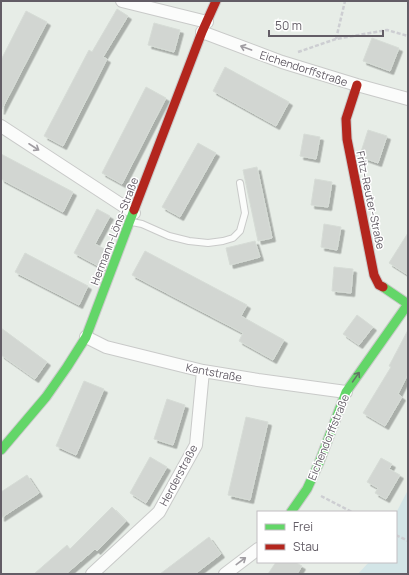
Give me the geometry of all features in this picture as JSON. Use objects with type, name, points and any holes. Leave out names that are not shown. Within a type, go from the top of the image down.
[{"type":"street","name":"Eichendorffstraße","points":[[122,1],[204,27],[282,62],[408,99]]},
{"type":"street","name":"Hermann-Löns-Straße","points":[[1,450],[46,397],[86,337],[204,27],[216,1]]},
{"type":"street","name":"Fritz-Reuter-Straße","points":[[357,85],[346,119],[347,139],[374,274],[379,285],[408,304]]},
{"type":"street","points":[[1,126],[132,217]]},
{"type":"street","name":"Eichendorffstraße","points":[[292,511],[307,489],[319,463],[346,392],[408,304]]},
{"type":"street","name":"Kantstraße","points":[[86,337],[106,348],[203,371],[346,392]]},
{"type":"street","name":"Herderstraße","points":[[92,574],[159,512],[196,445],[203,371]]},
{"type":"street","points":[[224,574],[257,550]]},
{"type":"lane","points":[[132,217],[142,224],[169,236],[189,241],[208,242],[223,241],[234,238],[240,231],[245,213],[240,183]]},
{"type":"path","points":[[336,40],[345,1]]},
{"type":"path","points":[[282,62],[288,56],[336,40],[387,30],[408,36]]},
{"type":"path","points":[[307,489],[350,511]]},
{"type":"path","points":[[397,536],[408,541]]},
{"type":"shaded area","points":[[408,490],[408,574],[358,574],[368,563],[397,563],[397,511]]},
{"type":"building","points":[[117,9],[128,16],[103,57],[107,59],[63,146],[44,136],[89,50],[92,52]]},
{"type":"building","points":[[26,11],[47,22],[1,111],[1,60]]},
{"type":"building","points":[[154,23],[180,30],[174,52],[148,45]]},
{"type":"building","points":[[372,38],[399,48],[390,71],[363,61]]},
{"type":"building","points":[[225,67],[289,102],[276,126],[213,91]]},
{"type":"building","points":[[146,87],[166,98],[122,184],[102,173]]},
{"type":"building","points":[[368,130],[387,136],[378,163],[361,157],[360,155]]},
{"type":"building","points":[[304,134],[320,137],[316,159],[300,156]]},
{"type":"building","points":[[198,143],[216,153],[180,217],[162,207]]},
{"type":"building","points":[[1,154],[73,192],[63,212],[1,179]]},
{"type":"building","points":[[257,167],[272,238],[258,241],[243,170]]},
{"type":"building","points":[[315,179],[332,182],[328,207],[311,205]]},
{"type":"building","points":[[97,209],[110,216],[95,244],[108,251],[102,268],[74,253]]},
{"type":"building","points":[[324,224],[341,227],[337,250],[321,247]]},
{"type":"building","points":[[408,233],[408,275],[389,263]]},
{"type":"building","points":[[255,241],[260,257],[230,265],[226,248]]},
{"type":"building","points":[[145,251],[247,305],[241,316],[284,340],[273,360],[239,341],[243,333],[132,275]]},
{"type":"building","points":[[25,253],[88,286],[79,305],[15,272]]},
{"type":"building","points":[[334,267],[353,269],[351,293],[332,291]]},
{"type":"building","points":[[357,315],[373,327],[359,345],[343,334]]},
{"type":"building","points":[[1,328],[47,362],[35,379],[1,355]]},
{"type":"building","points":[[408,330],[408,374],[398,394],[402,397],[385,426],[363,413],[391,367],[389,366]]},
{"type":"building","points":[[84,381],[104,389],[76,455],[56,446]]},
{"type":"building","points":[[167,399],[185,405],[173,445],[154,439]]},
{"type":"building","points":[[246,417],[268,422],[250,500],[228,495]]},
{"type":"building","points":[[150,457],[167,467],[146,503],[130,493]]},
{"type":"building","points":[[381,458],[392,464],[389,469],[400,475],[386,499],[375,493],[378,488],[367,482]]},
{"type":"building","points":[[27,475],[39,493],[1,518],[1,492]]},
{"type":"building","points":[[112,507],[126,521],[97,551],[95,549],[66,574],[34,574],[67,545],[70,549]]},
{"type":"building","points":[[209,537],[221,554],[195,574],[160,574]]},
{"type":"building","points":[[275,563],[297,563],[302,566],[297,574],[268,574]]},
{"type":"traffic: fast","points":[[1,450],[46,397],[86,337],[134,210]]},
{"type":"traffic: fast","points":[[292,511],[307,489],[319,463],[346,392],[408,304],[383,287]]},
{"type":"traffic: jam","points":[[134,210],[202,32],[216,1]]},
{"type":"traffic: jam","points":[[357,85],[346,119],[347,139],[374,275],[379,285],[383,287]]}]
